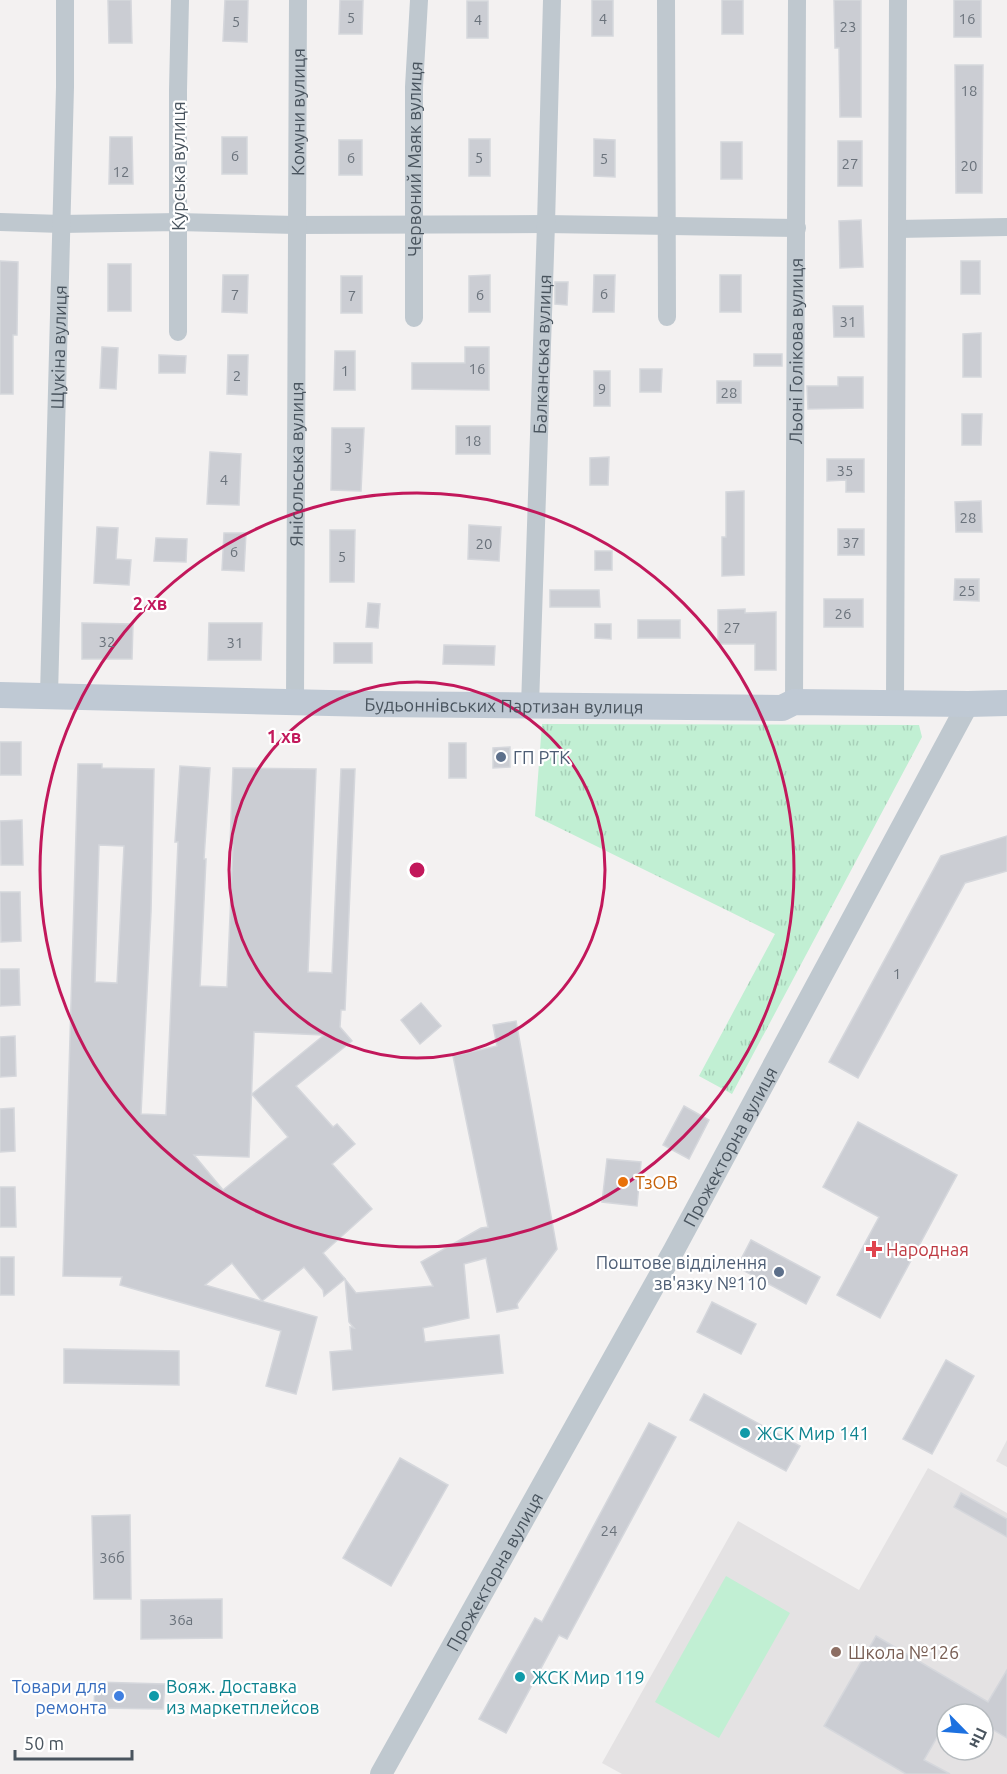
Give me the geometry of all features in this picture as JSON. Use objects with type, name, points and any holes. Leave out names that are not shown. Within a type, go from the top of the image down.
[{"type":"main road","name":"Будьоннівських Партизан вулиця","points":[[0,695],[530,706],[782,708],[794,702],[1007,703]]},
{"type":"street","name":"Щукіна вулиця","points":[[49,695],[65,87],[65,0]]},
{"type":"street","name":"Курська вулиця","points":[[178,332],[180,0]]},
{"type":"street","name":"Комуни вулиця","points":[[296,225],[298,0]]},
{"type":"street","name":"Червоний Маяк вулиця","points":[[414,318],[414,87],[419,0]]},
{"type":"street","name":"Балканська вулиця","points":[[530,706],[552,0]]},
{"type":"street","points":[[666,0],[667,317]]},
{"type":"street","name":"Льоні Голікова вулиця","points":[[794,702],[797,0]]},
{"type":"street","points":[[895,703],[898,0]]},
{"type":"street","points":[[0,222],[61,224],[178,222],[296,225],[546,224],[797,228]]},
{"type":"street","name":"Янісольська вулиця","points":[[295,702],[296,225]]},
{"type":"street","points":[[897,229],[1007,227]]},
{"type":"street","name":"Прожекторна вулиця","points":[[381,1774],[674,1250],[968,704]]},
{"type":"shaded area","points":[[1007,1440],[1007,1467],[996,1461]]},
{"type":"shaded area","name":"Школа №126","points":[[928,1468],[1007,1513],[1007,1774],[622,1774],[602,1763],[738,1521],[859,1590]]},
{"type":"green space","points":[[542,724],[919,725],[922,737],[732,1094],[699,1076],[775,934],[535,816]]},
{"type":"green space","points":[[726,1576],[790,1613],[719,1738],[655,1702]]},
{"type":"building","points":[[108,0],[131,0],[132,43],[109,43]]},
{"type":"building","points":[[225,0],[248,0],[247,42],[223,41]]},
{"type":"building","points":[[340,0],[363,0],[362,34],[339,34]]},
{"type":"building","points":[[592,0],[613,0],[613,36],[592,36]]},
{"type":"building","points":[[722,0],[743,0],[743,34],[722,34]]},
{"type":"building","points":[[834,0],[861,0],[861,117],[840,117],[839,48],[835,48]]},
{"type":"building","points":[[954,0],[981,0],[981,37],[954,37]]},
{"type":"building","points":[[467,1],[488,1],[488,38],[467,38]]},
{"type":"building","points":[[955,65],[983,65],[982,193],[956,193]]},
{"type":"building","points":[[110,137],[132,137],[133,184],[109,184]]},
{"type":"building","points":[[222,137],[247,137],[247,174],[222,174]]},
{"type":"building","points":[[469,139],[490,139],[490,176],[469,176]]},
{"type":"building","points":[[594,139],[615,140],[615,177],[594,176]]},
{"type":"building","points":[[339,140],[362,140],[362,175],[339,175]]},
{"type":"building","points":[[838,141],[862,141],[862,186],[838,186]]},
{"type":"building","points":[[721,142],[742,142],[742,179],[721,179]]},
{"type":"building","points":[[861,220],[863,267],[840,268],[839,221]]},
{"type":"building","points":[[0,261],[18,262],[17,335],[13,335],[13,394],[0,394]]},
{"type":"building","points":[[961,261],[980,261],[980,294],[961,294]]},
{"type":"building","points":[[108,264],[131,264],[131,311],[108,311]]},
{"type":"building","points":[[223,275],[248,275],[247,313],[222,312]]},
{"type":"building","points":[[490,275],[490,312],[469,312],[469,276]]},
{"type":"building","points":[[594,275],[615,275],[614,312],[593,312]]},
{"type":"building","points":[[720,275],[741,275],[741,312],[720,312]]},
{"type":"building","points":[[341,276],[362,276],[362,313],[341,313]]},
{"type":"building","points":[[555,282],[568,282],[567,305],[555,304]]},
{"type":"building","points":[[833,306],[863,306],[864,337],[834,337]]},
{"type":"building","points":[[981,333],[981,377],[963,377],[963,334]]},
{"type":"building","points":[[102,347],[118,348],[116,389],[100,388]]},
{"type":"building","points":[[465,347],[489,347],[489,390],[412,389],[412,363],[465,363]]},
{"type":"building","points":[[335,351],[355,351],[355,390],[334,390]]},
{"type":"building","points":[[754,354],[782,354],[782,366],[754,366]]},
{"type":"building","points":[[159,355],[186,356],[185,373],[159,373]]},
{"type":"building","points":[[228,355],[248,355],[247,395],[227,394]]},
{"type":"building","points":[[640,369],[662,369],[661,392],[640,392]]},
{"type":"building","points":[[594,371],[610,371],[610,406],[594,406]]},
{"type":"building","points":[[838,377],[863,377],[863,408],[808,409],[807,386],[838,386]]},
{"type":"building","points":[[717,381],[741,381],[741,403],[717,403]]},
{"type":"building","points":[[962,414],[982,414],[981,445],[962,445]]},
{"type":"building","points":[[456,426],[490,426],[490,454],[456,454]]},
{"type":"building","points":[[332,428],[364,428],[361,491],[331,490]]},
{"type":"building","points":[[210,452],[241,454],[239,505],[207,504]]},
{"type":"building","points":[[609,457],[608,485],[590,485],[590,458]]},
{"type":"building","points":[[827,459],[864,459],[864,492],[846,492],[846,480],[827,481]]},
{"type":"building","points":[[744,491],[744,575],[722,576],[722,537],[726,537],[726,492]]},
{"type":"building","points":[[981,501],[982,532],[956,532],[955,502]]},
{"type":"building","points":[[469,525],[501,527],[499,561],[468,559]]},
{"type":"building","points":[[97,527],[118,528],[116,559],[131,560],[129,585],[94,583]]},
{"type":"building","points":[[838,529],[864,529],[864,555],[838,555]]},
{"type":"building","points":[[330,530],[355,530],[354,582],[330,582]]},
{"type":"building","points":[[224,533],[246,533],[244,571],[222,570]]},
{"type":"building","points":[[156,538],[187,539],[186,562],[154,561]]},
{"type":"building","points":[[595,551],[612,551],[612,570],[595,570]]},
{"type":"building","points":[[955,579],[979,579],[979,601],[954,600]]},
{"type":"building","points":[[550,590],[599,590],[600,607],[550,607]]},
{"type":"building","points":[[824,599],[863,599],[863,627],[824,627]]},
{"type":"building","points":[[368,603],[380,604],[378,628],[366,627]]},
{"type":"building","points":[[745,609],[745,613],[776,612],[776,670],[755,670],[755,644],[718,644],[718,610]]},
{"type":"building","points":[[638,620],[680,620],[680,638],[638,638]]},
{"type":"building","points":[[82,623],[133,624],[132,659],[82,659]]},
{"type":"building","points":[[209,623],[262,623],[261,660],[208,660]]},
{"type":"building","points":[[595,624],[611,624],[611,639],[595,638]]},
{"type":"building","points":[[334,643],[372,643],[372,663],[334,663]]},
{"type":"building","points":[[444,645],[495,646],[494,665],[443,664]]},
{"type":"building","points":[[0,742],[21,742],[21,775],[0,775]]},
{"type":"building","points":[[449,743],[466,743],[466,778],[449,778]]},
{"type":"building","name":"ГП РТК","points":[[510,747],[510,767],[493,768],[493,748]]},
{"type":"building","points":[[78,764],[102,764],[102,768],[154,769],[151,912],[141,1114],[166,1115],[178,842],[175,842],[180,766],[210,768],[204,859],[206,859],[200,986],[227,987],[233,845],[230,845],[233,768],[316,769],[308,972],[332,973],[341,769],[355,769],[345,1010],[341,1010],[340,1027],[352,1041],[296,1086],[333,1127],[337,1124],[355,1144],[332,1164],[372,1209],[323,1253],[345,1279],[324,1296],[323,1290],[304,1267],[262,1301],[232,1263],[205,1285],[317,1317],[296,1394],[266,1386],[281,1331],[120,1285],[122,1277],[63,1276]],"holes":[[[99,845],[124,846],[117,983],[95,982]],[[254,1032],[324,1035],[252,1094],[288,1137],[223,1190],[194,1155],[249,1157]]]},
{"type":"building","points":[[22,820],[23,865],[1,865],[0,821]]},
{"type":"building","points":[[1007,836],[1007,871],[965,883],[858,1078],[829,1062],[941,856]]},
{"type":"building","points":[[0,892],[20,892],[21,941],[1,942]]},
{"type":"building","points":[[0,969],[19,969],[20,1005],[0,1006]]},
{"type":"building","points":[[421,1003],[441,1026],[420,1044],[401,1020]]},
{"type":"building","points":[[516,1021],[557,1249],[517,1304],[518,1308],[497,1312],[486,1258],[464,1264],[469,1318],[423,1328],[425,1342],[499,1335],[503,1373],[333,1390],[330,1352],[352,1350],[350,1327],[354,1328],[349,1322],[345,1279],[356,1293],[433,1286],[421,1262],[481,1228],[488,1227],[453,1056],[497,1046],[493,1025]]},
{"type":"building","points":[[15,1036],[16,1076],[0,1077],[0,1037]]},
{"type":"building","points":[[684,1106],[709,1120],[689,1159],[663,1145]]},
{"type":"building","points":[[14,1108],[15,1151],[0,1152],[0,1109]]},
{"type":"building","points":[[858,1122],[957,1175],[880,1318],[837,1295],[879,1217],[823,1187]]},
{"type":"building","points":[[607,1159],[641,1162],[637,1206],[602,1202]]},
{"type":"building","points":[[0,1187],[15,1187],[16,1227],[0,1227]]},
{"type":"building","name":"Поштове відділення зв'язку №110","points":[[751,1240],[820,1277],[806,1304],[737,1267]]},
{"type":"building","points":[[0,1257],[14,1257],[14,1295],[0,1295]]},
{"type":"building","points":[[712,1302],[756,1324],[741,1354],[697,1332]]},
{"type":"building","points":[[64,1349],[179,1351],[179,1385],[64,1383]]},
{"type":"building","points":[[946,1360],[974,1376],[932,1454],[903,1439]]},
{"type":"building","name":"ЖСК Мир 141","points":[[704,1394],[800,1446],[786,1471],[690,1420]]},
{"type":"building","points":[[649,1423],[676,1437],[567,1639],[559,1635],[506,1733],[479,1719],[535,1618],[542,1622]]},
{"type":"building","points":[[400,1458],[448,1485],[391,1586],[343,1558]]},
{"type":"building","points":[[961,1493],[1007,1519],[1007,1537],[954,1507]]},
{"type":"building","points":[[130,1515],[131,1599],[94,1599],[92,1516]]},
{"type":"building","points":[[222,1599],[222,1638],[141,1639],[141,1600]]},
{"type":"building","points":[[876,1636],[988,1702],[935,1702],[935,1741],[924,1760],[950,1774],[906,1774],[824,1726]]},
{"type":"building","points":[[1007,1670],[1007,1738],[995,1731],[995,1702],[988,1702]]},
{"type":"building","name":"Товари для ремонта","points":[[95,1682],[165,1684],[163,1709],[94,1708]]},
{"type":"place","name":"ГП РТК","points":[[501,757]]},
{"type":"place","name":"ТзОВ","points":[[623,1182]]},
{"type":"place","name":"Народная","points":[[874,1249]]},
{"type":"place","name":"Поштове відділення зв'язку №110","points":[[779,1272]]},
{"type":"place","name":"ЖСК Мир 141","points":[[745,1433]]},
{"type":"place","name":"Школа №126","points":[[836,1652]]},
{"type":"place","name":"ЖСК Мир 119","points":[[520,1677]]},
{"type":"place","name":"Товари для ремонта","points":[[119,1696]]},
{"type":"place","name":"Вояж. Доставка из маркетплейсов","points":[[154,1696]]}]
